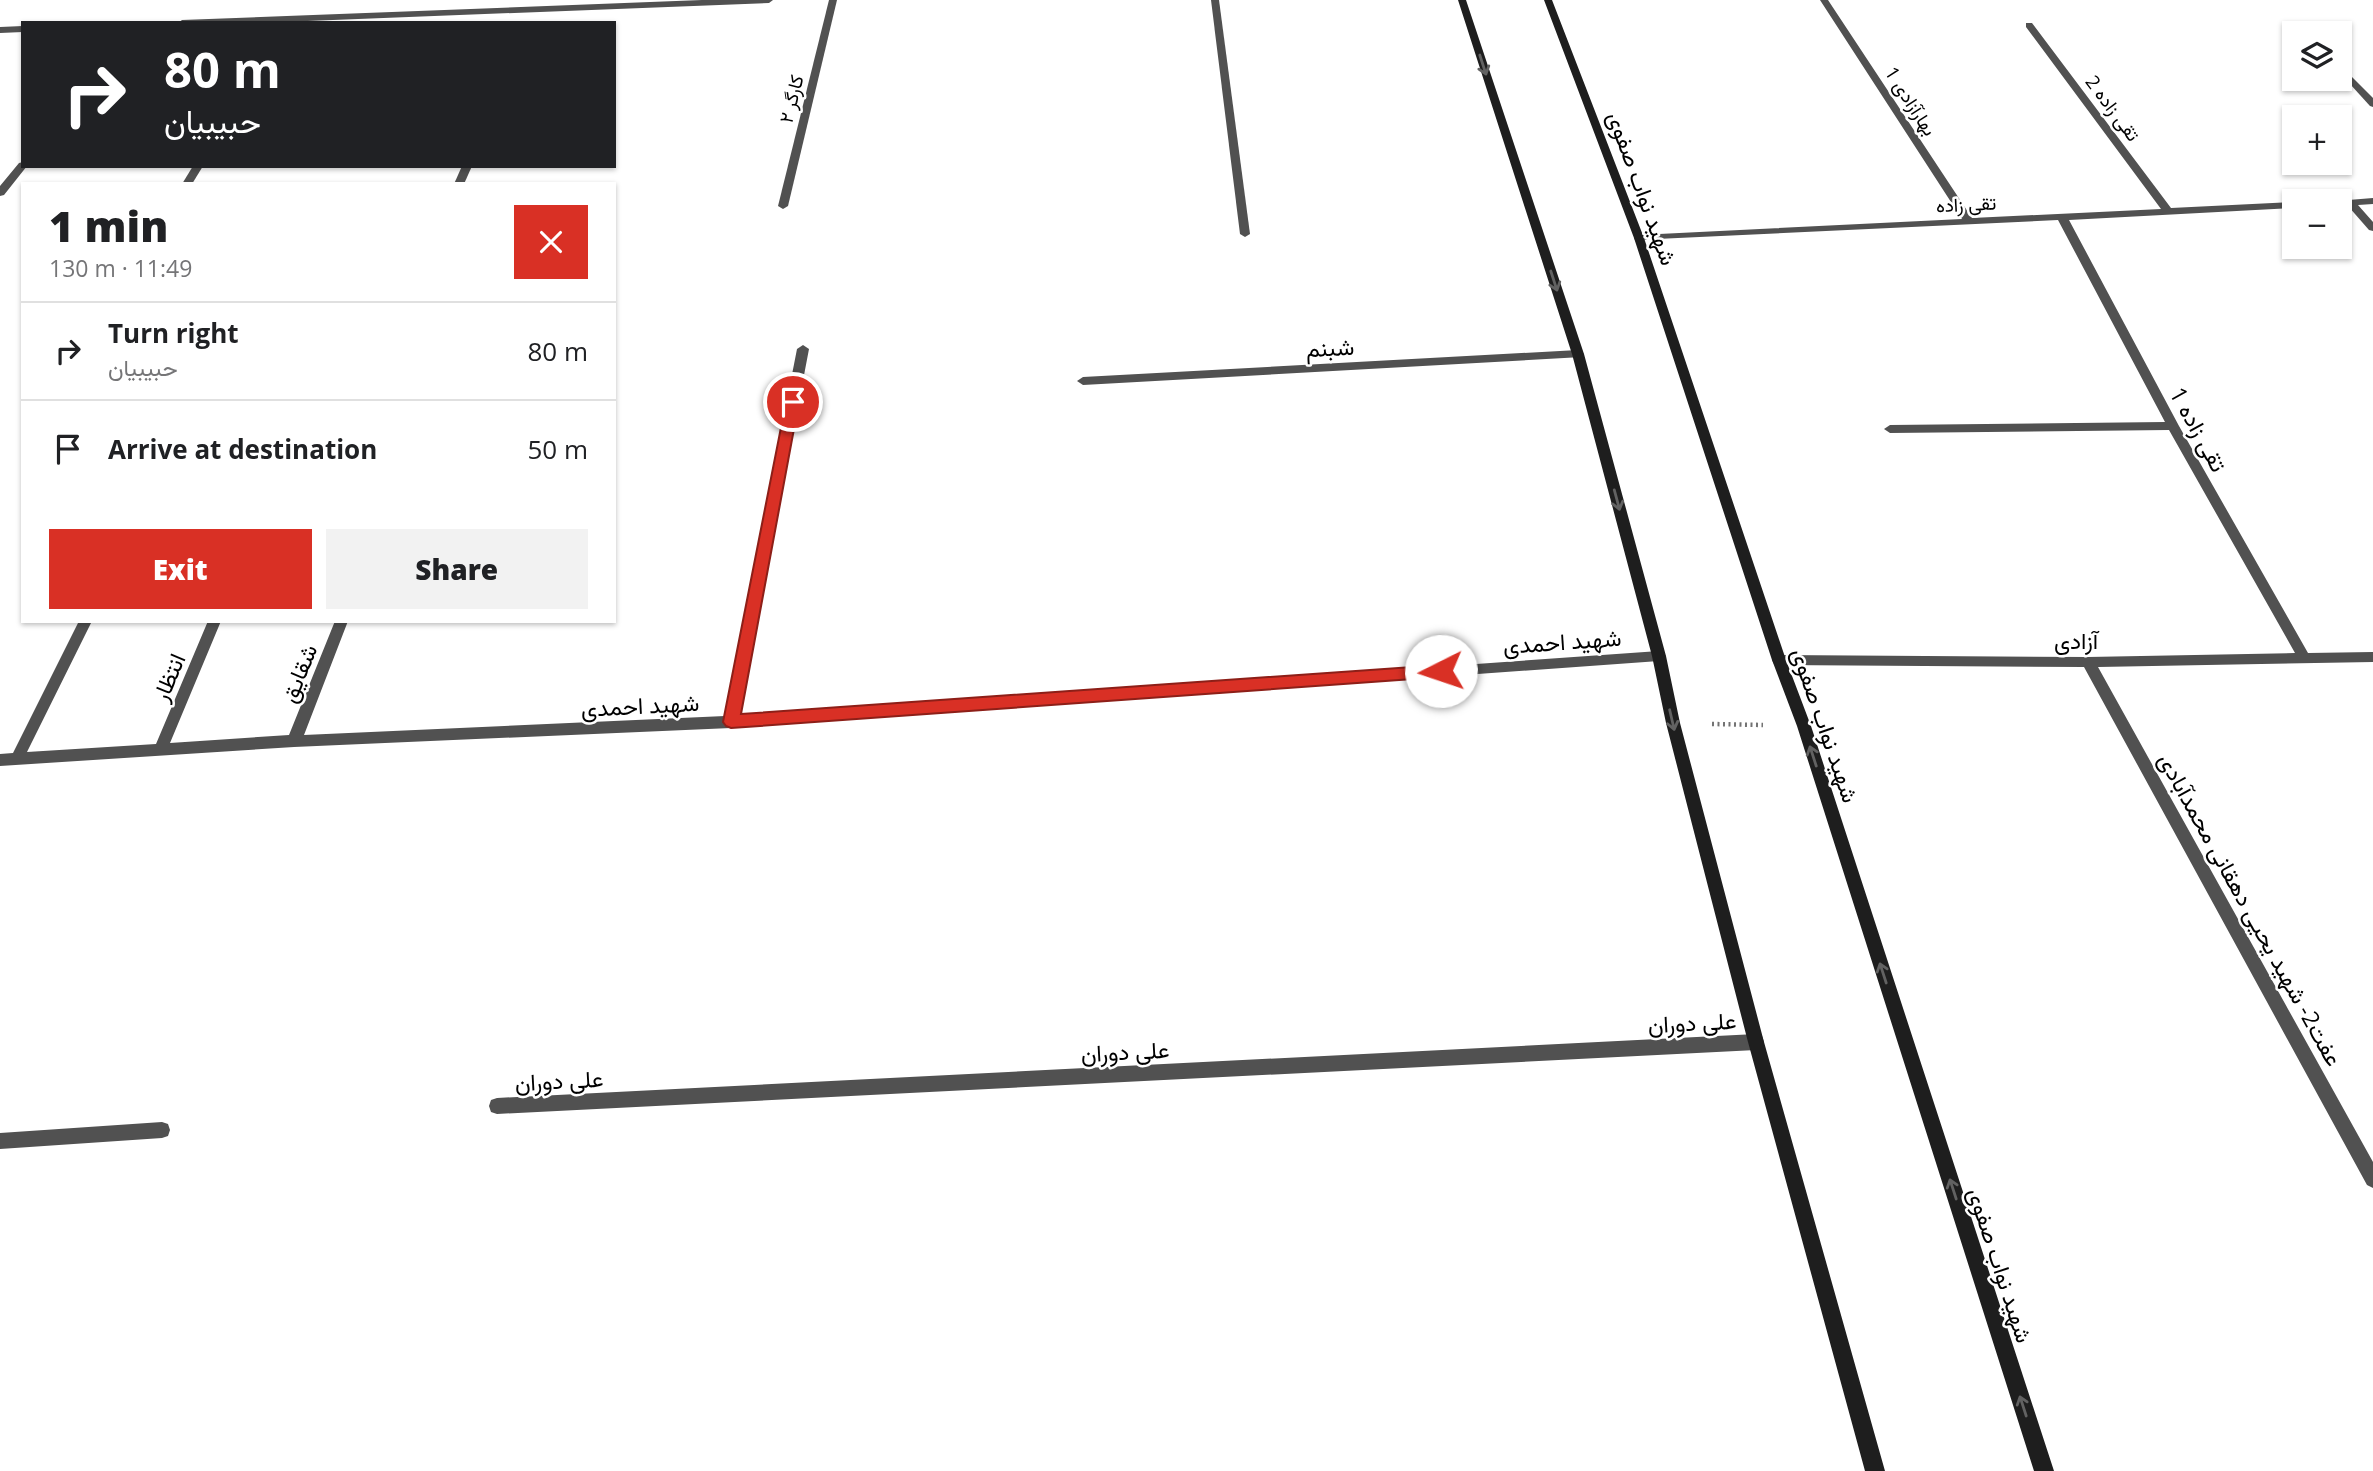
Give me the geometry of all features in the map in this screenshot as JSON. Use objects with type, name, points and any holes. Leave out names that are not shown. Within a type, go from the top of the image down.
[{"type":"main road","points":[[1462,0],[1578,354],[1659,656],[1673,723],[1756,1041],[1875,1471]]},
{"type":"main road","name":"شهید نواب صفوی","points":[[1548,0],[1639,237],[1779,660],[1804,726],[2044,1471]]},
{"type":"street","points":[[292,21],[651,2],[769,0]]},
{"type":"street","name":"کارگر ۲","points":[[783,206],[833,0]]},
{"type":"street","points":[[1215,0],[1245,234]]},
{"type":"street","name":"بهارآزادی 1","points":[[1824,0],[1969,222]]},
{"type":"street","points":[[541,21],[547,9]]},
{"type":"street","name":"تقی زاده 2","points":[[2029,25],[2169,212]]},
{"type":"street","points":[[0,30],[21,29]]},
{"type":"street","points":[[2352,81],[2373,104]]},
{"type":"street","points":[[0,193],[21,167]]},
{"type":"street","points":[[2352,202],[2373,201]]},
{"type":"street","name":"تقی زاده","points":[[1639,237],[2282,206]]},
{"type":"street","points":[[2352,208],[2373,228]]},
{"type":"street","name":"تقی زاده 1","points":[[2062,217],[2173,426],[2305,659]]},
{"type":"street","points":[[731,722],[803,349]]},
{"type":"street","name":"شبنم","points":[[1083,381],[1578,354]]},
{"type":"street","points":[[1891,429],[2173,426]]},
{"type":"street","points":[[16,759],[85,623]]},
{"type":"street","name":"انتظار","points":[[161,748],[214,623]]},
{"type":"street","name":"شقایق","points":[[294,741],[341,623]]},
{"type":"street","name":"شهید احمدی","points":[[0,760],[294,741],[731,722],[1659,656]]},
{"type":"street","name":"آزادی","points":[[1779,660],[2088,662],[2373,657]]},
{"type":"street","name":"عفت2- شهید یحیی دهقانی محمدآبادی","points":[[2088,662],[2373,1179]]},
{"type":"street","name":"علی دوران","points":[[497,1105],[1756,1041]]},
{"type":"street","points":[[0,1141],[162,1130]]},
{"type":"path","points":[[1673,723],[1804,726]]},
{"type":"route","points":[[793,402],[731,722],[1441,671]]}]
